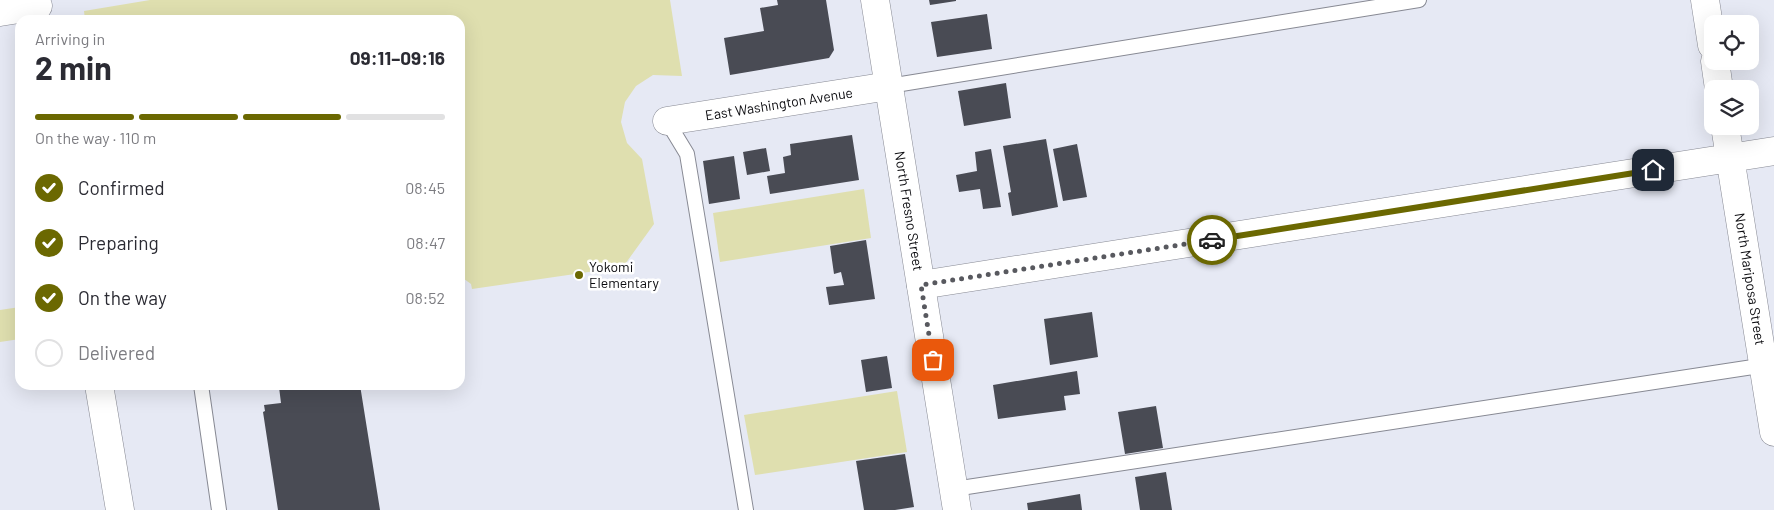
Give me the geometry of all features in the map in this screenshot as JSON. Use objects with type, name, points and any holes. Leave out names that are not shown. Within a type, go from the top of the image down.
[{"type":"street","name":"North Fresno Street","points":[[875,0],[956,500]]},
{"type":"street","points":[[1705,0],[1707,15]]},
{"type":"street","points":[[0,12],[38,9]]},
{"type":"street","name":"East Washington Avenue","points":[[668,121],[890,86]]},
{"type":"street","name":"North Mariposa Street","points":[[1726,135],[1769,365],[1774,432]]},
{"type":"street","points":[[921,285],[1774,151]]},
{"type":"street","points":[[101,390],[120,510]]},
{"type":"lane","points":[[890,86],[1419,0]]},
{"type":"lane","points":[[668,121],[688,154],[746,510]]},
{"type":"lane","points":[[956,500],[1769,365]]},
{"type":"lane","points":[[202,390],[219,510]]},
{"type":"green space","points":[[150,0],[670,0],[682,76],[653,75],[636,86],[625,102],[621,122],[627,143],[642,159],[654,224],[623,267],[472,289],[471,284],[465,280],[465,15],[84,15],[84,11]]},
{"type":"green space","points":[[864,189],[871,238],[720,262],[713,213]]},
{"type":"green space","points":[[15,308],[15,340],[0,342],[0,310]]},
{"type":"green space","points":[[897,391],[907,452],[755,475],[744,415]]},
{"type":"building","points":[[777,0],[826,0],[834,50],[829,58],[730,75],[724,38],[764,31],[760,8],[778,5]]},
{"type":"building","points":[[929,0],[956,0],[956,1],[930,5]]},
{"type":"building","points":[[987,14],[992,49],[937,57],[931,22]]},
{"type":"building","points":[[1006,83],[1011,118],[964,126],[958,91]]},
{"type":"building","points":[[852,135],[859,180],[770,194],[767,176],[785,173],[783,157],[791,155],[790,144]]},
{"type":"building","points":[[1046,139],[1058,207],[1012,216],[1008,193],[1011,192],[1003,146]]},
{"type":"building","points":[[1077,144],[1087,197],[1063,201],[1053,149]]},
{"type":"building","points":[[766,148],[770,171],[747,175],[743,152]]},
{"type":"building","points":[[991,149],[1001,207],[983,209],[980,189],[959,192],[956,175],[977,171],[975,152]]},
{"type":"building","points":[[734,156],[740,199],[709,204],[703,161]]},
{"type":"building","points":[[866,240],[875,299],[829,305],[826,287],[844,285],[841,272],[834,274],[830,246]]},
{"type":"building","points":[[1092,312],[1098,357],[1050,365],[1044,319]]},
{"type":"building","points":[[887,356],[892,388],[866,392],[861,360]]},
{"type":"building","points":[[1077,371],[1080,394],[1064,396],[1066,410],[998,419],[993,385]]},
{"type":"building","points":[[279,390],[361,390],[380,510],[278,510],[263,412],[265,411],[264,405],[281,403]]},
{"type":"building","points":[[1156,406],[1163,448],[1125,454],[1118,412]]},
{"type":"building","points":[[905,454],[914,507],[895,510],[864,510],[856,461]]},
{"type":"building","points":[[1166,472],[1172,510],[1140,510],[1135,477]]},
{"type":"building","points":[[1080,494],[1082,510],[1028,510],[1027,503]]},
{"type":"way so far","points":[[933,360],[921,285],[1212,240]]},
{"type":"place","name":"Yokomi Elementary","points":[[579,275]]},
{"type":"route","points":[[1212,240],[1653,170]]}]
